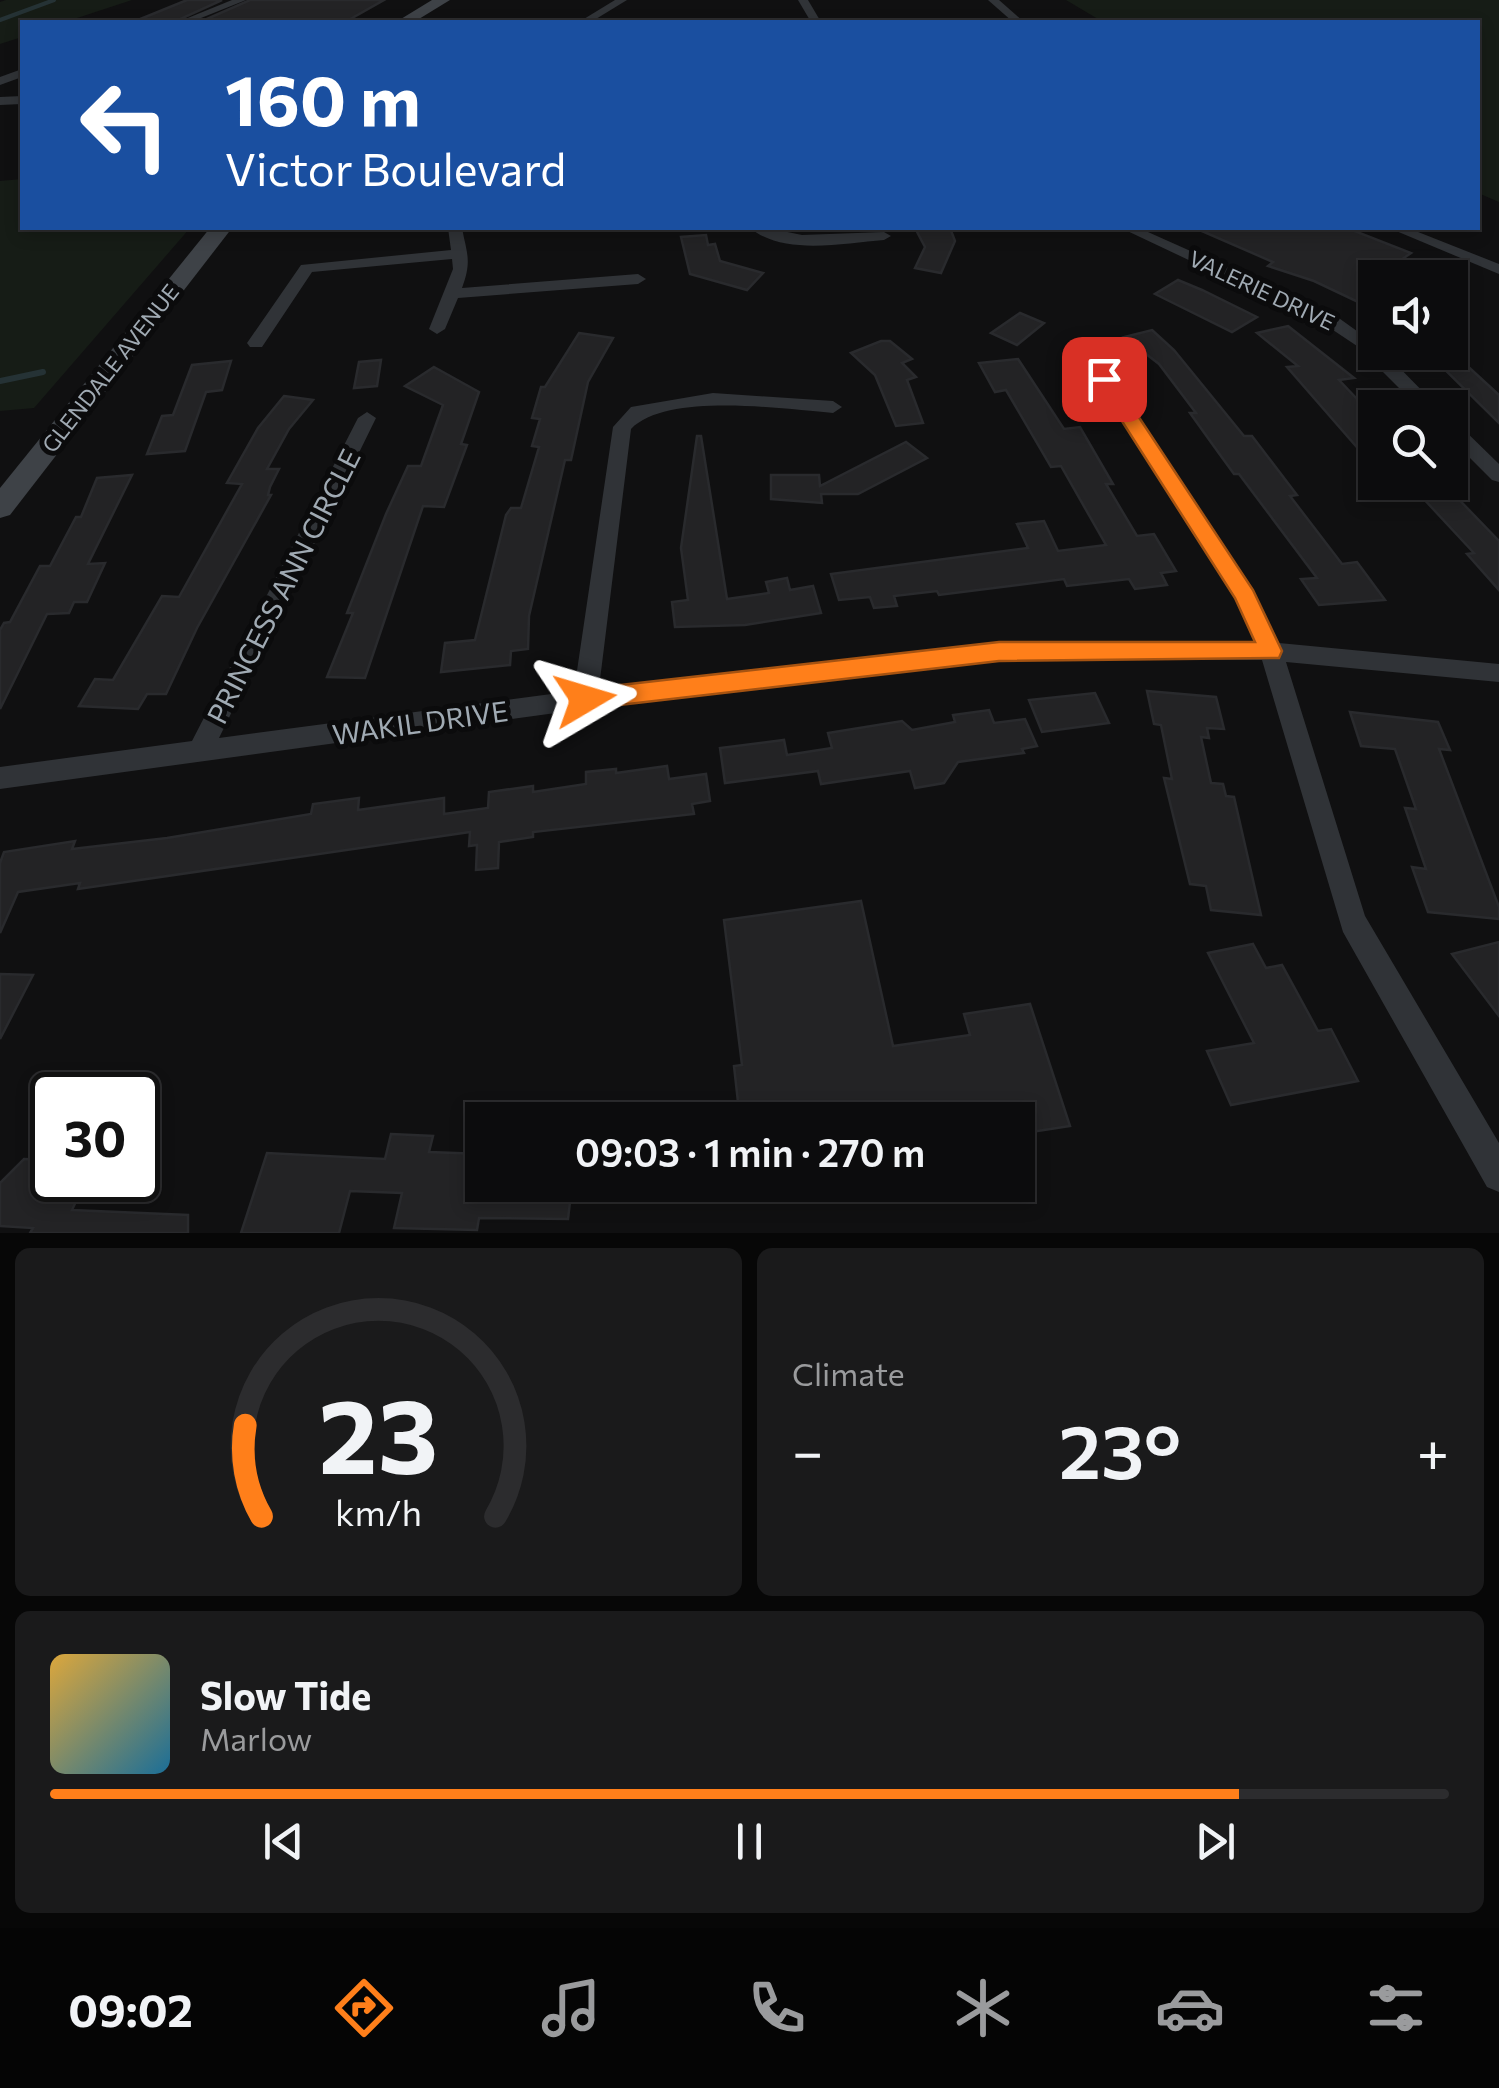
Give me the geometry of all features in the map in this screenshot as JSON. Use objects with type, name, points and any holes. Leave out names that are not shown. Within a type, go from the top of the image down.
[{"type":"main road","points":[[408,20],[443,0]]},
{"type":"main road","name":"GLENDALE AVENUE","points":[[0,508],[219,230]]},
{"type":"street","points":[[188,20],[240,0]]},
{"type":"street","points":[[587,20],[622,0]]},
{"type":"street","points":[[992,0],[1017,20]]},
{"type":"street","points":[[437,329],[454,293],[462,253],[456,230]]},
{"type":"street","points":[[761,230],[804,238],[884,236]]},
{"type":"street","name":"VALERIE DRIVE","points":[[1132,230],[1330,320],[1364,342],[1412,390]]},
{"type":"street","points":[[1401,230],[1499,269]]},
{"type":"street","points":[[256,344],[307,268],[462,253]]},
{"type":"street","points":[[454,293],[638,278]]},
{"type":"street","points":[[1084,348],[1245,596],[1270,651],[1354,922],[1499,1175]]},
{"type":"street","points":[[585,699],[622,427],[638,412],[713,398],[833,407]]},
{"type":"street","name":"PRINCESS ANN CIRCLE","points":[[198,753],[368,418]]},
{"type":"street","points":[[1468,443],[1494,465]]},
{"type":"street","name":"WAKIL DRIVE","points":[[0,778],[585,699],[999,651],[1270,651],[1499,673]]},
{"type":"shaded area","points":[[132,0],[71,20],[20,20],[20,38],[0,44],[0,2]]},
{"type":"shaded area","points":[[1066,0],[1499,0],[1499,202],[1480,194],[1480,20],[1100,20]]},
{"type":"shaded area","points":[[20,179],[20,230],[188,230],[34,408],[0,411],[0,181]]},
{"type":"building","points":[[187,0],[222,0],[178,20],[138,20]]},
{"type":"building","points":[[250,0],[384,0],[349,20],[205,20]]},
{"type":"building","points":[[916,230],[951,230],[955,241],[941,273],[915,268],[925,247]]},
{"type":"building","points":[[1200,230],[1352,230],[1411,253],[1401,260],[1358,260],[1358,302],[1314,281],[1268,266],[1273,262]]},
{"type":"building","points":[[706,235],[708,245],[715,244],[720,261],[763,273],[747,290],[690,274],[681,237]]},
{"type":"building","points":[[1178,280],[1257,317],[1232,332],[1155,294]]},
{"type":"building","points":[[1020,313],[1044,323],[1017,345],[991,333]]},
{"type":"building","points":[[1288,326],[1354,378],[1339,380],[1358,400],[1358,448],[1287,367],[1298,366],[1257,333]]},
{"type":"building","points":[[1152,330],[1174,350],[1244,436],[1252,436],[1297,495],[1290,496],[1342,564],[1357,562],[1385,600],[1319,605],[1301,579],[1317,578],[1239,474],[1234,474],[1159,364],[1124,337]]},
{"type":"building","points":[[579,333],[613,338],[588,382],[571,460],[565,460],[529,616],[528,649],[511,651],[510,665],[441,672],[445,643],[475,640],[506,515],[511,508],[521,508],[539,447],[532,446],[540,419],[532,418],[541,387],[545,387]]},
{"type":"building","points":[[890,341],[912,359],[902,363],[916,377],[907,380],[923,423],[896,426],[875,375],[851,353]]},
{"type":"building","points":[[1018,359],[1064,429],[1080,427],[1113,484],[1106,484],[1137,536],[1154,534],[1176,571],[1161,573],[1167,585],[1135,589],[1129,579],[1067,586],[1064,579],[939,595],[937,591],[894,596],[897,606],[874,608],[870,597],[839,600],[831,574],[1028,548],[1017,524],[1044,521],[1058,551],[1106,545],[1061,466],[1051,467],[1006,390],[995,392],[979,363]]},
{"type":"building","points":[[381,360],[377,386],[354,388],[359,362]]},
{"type":"building","points":[[231,361],[222,390],[206,392],[185,451],[147,454],[162,416],[173,415],[192,365]]},
{"type":"building","points":[[434,367],[479,392],[461,444],[467,445],[444,507],[423,506],[365,678],[327,677],[386,514],[408,466],[421,466],[443,405],[405,386]]},
{"type":"building","points":[[1468,367],[1499,395],[1499,423],[1468,390],[1445,370],[1468,370]]},
{"type":"building","points":[[284,396],[313,400],[289,429],[267,469],[279,469],[270,487],[271,495],[197,628],[166,694],[147,694],[138,709],[79,706],[95,679],[113,680],[162,596],[179,597],[242,484],[227,483],[258,428]]},
{"type":"building","points":[[697,436],[701,436],[727,599],[769,593],[766,582],[787,578],[790,590],[813,586],[821,613],[745,625],[675,627],[672,602],[688,600],[681,548]]},
{"type":"building","points":[[906,442],[927,458],[858,494],[821,494],[822,503],[771,499],[771,475],[819,475],[820,486]]},
{"type":"building","points":[[132,475],[88,564],[105,563],[87,602],[74,602],[69,613],[47,614],[0,709],[0,630],[10,622],[40,566],[50,566],[76,517],[81,517],[97,478]]},
{"type":"building","points":[[1425,500],[1459,500],[1499,541],[1499,590],[1467,554],[1474,553]]},
{"type":"building","points":[[1147,691],[1216,697],[1224,729],[1207,728],[1209,738],[1201,737],[1211,783],[1223,784],[1226,796],[1234,797],[1261,915],[1211,910],[1206,886],[1190,884],[1164,778],[1172,779],[1161,725],[1154,724]]},
{"type":"building","points":[[1095,693],[1109,723],[1042,732],[1029,700]]},
{"type":"building","points":[[989,710],[994,723],[1025,719],[1037,746],[1022,749],[1024,753],[958,762],[944,783],[915,788],[910,771],[821,784],[818,771],[725,783],[720,748],[784,740],[787,755],[832,748],[828,733],[902,721],[912,730],[955,722],[953,715]]},
{"type":"building","points":[[1350,712],[1438,722],[1450,750],[1439,749],[1499,907],[1499,919],[1428,912],[1412,867],[1426,869],[1405,808],[1416,809],[1395,749],[1361,746]]},
{"type":"building","points":[[667,766],[669,779],[706,774],[710,801],[692,804],[694,814],[533,832],[533,837],[499,842],[498,868],[476,870],[477,845],[469,846],[470,832],[78,889],[80,883],[18,892],[0,933],[0,863],[4,852],[75,841],[72,849],[167,838],[311,814],[313,804],[359,798],[358,810],[444,798],[444,814],[488,808],[489,792],[533,786],[533,792],[586,784],[586,772],[616,769],[616,773]]},
{"type":"building","points":[[861,901],[893,1046],[970,1035],[964,1014],[1030,1004],[1070,1126],[1035,1131],[1035,1102],[738,1102],[734,1066],[742,1065],[724,920]]},
{"type":"building","points":[[1499,942],[1499,1016],[1452,954]]},
{"type":"building","points":[[1253,944],[1266,968],[1282,965],[1318,1031],[1331,1029],[1358,1081],[1231,1105],[1207,1051],[1254,1043],[1208,953]]},
{"type":"building","points":[[0,974],[33,975],[0,1039]]},
{"type":"building","points":[[391,1134],[433,1136],[429,1152],[465,1153],[465,1202],[570,1202],[568,1219],[479,1218],[477,1230],[394,1228],[402,1193],[350,1191],[339,1233],[241,1233],[267,1153],[385,1159]]},
{"type":"building","points":[[24,1159],[30,1159],[30,1202],[76,1202],[72,1210],[188,1215],[188,1233],[30,1233],[33,1228],[0,1226],[0,1183]]},
{"type":"waterway","points":[[0,20],[54,0]]},
{"type":"waterway","points":[[0,381],[43,372]]},
{"type":"route","points":[[585,699],[999,651],[1270,651],[1245,596],[1104,379]]}]
